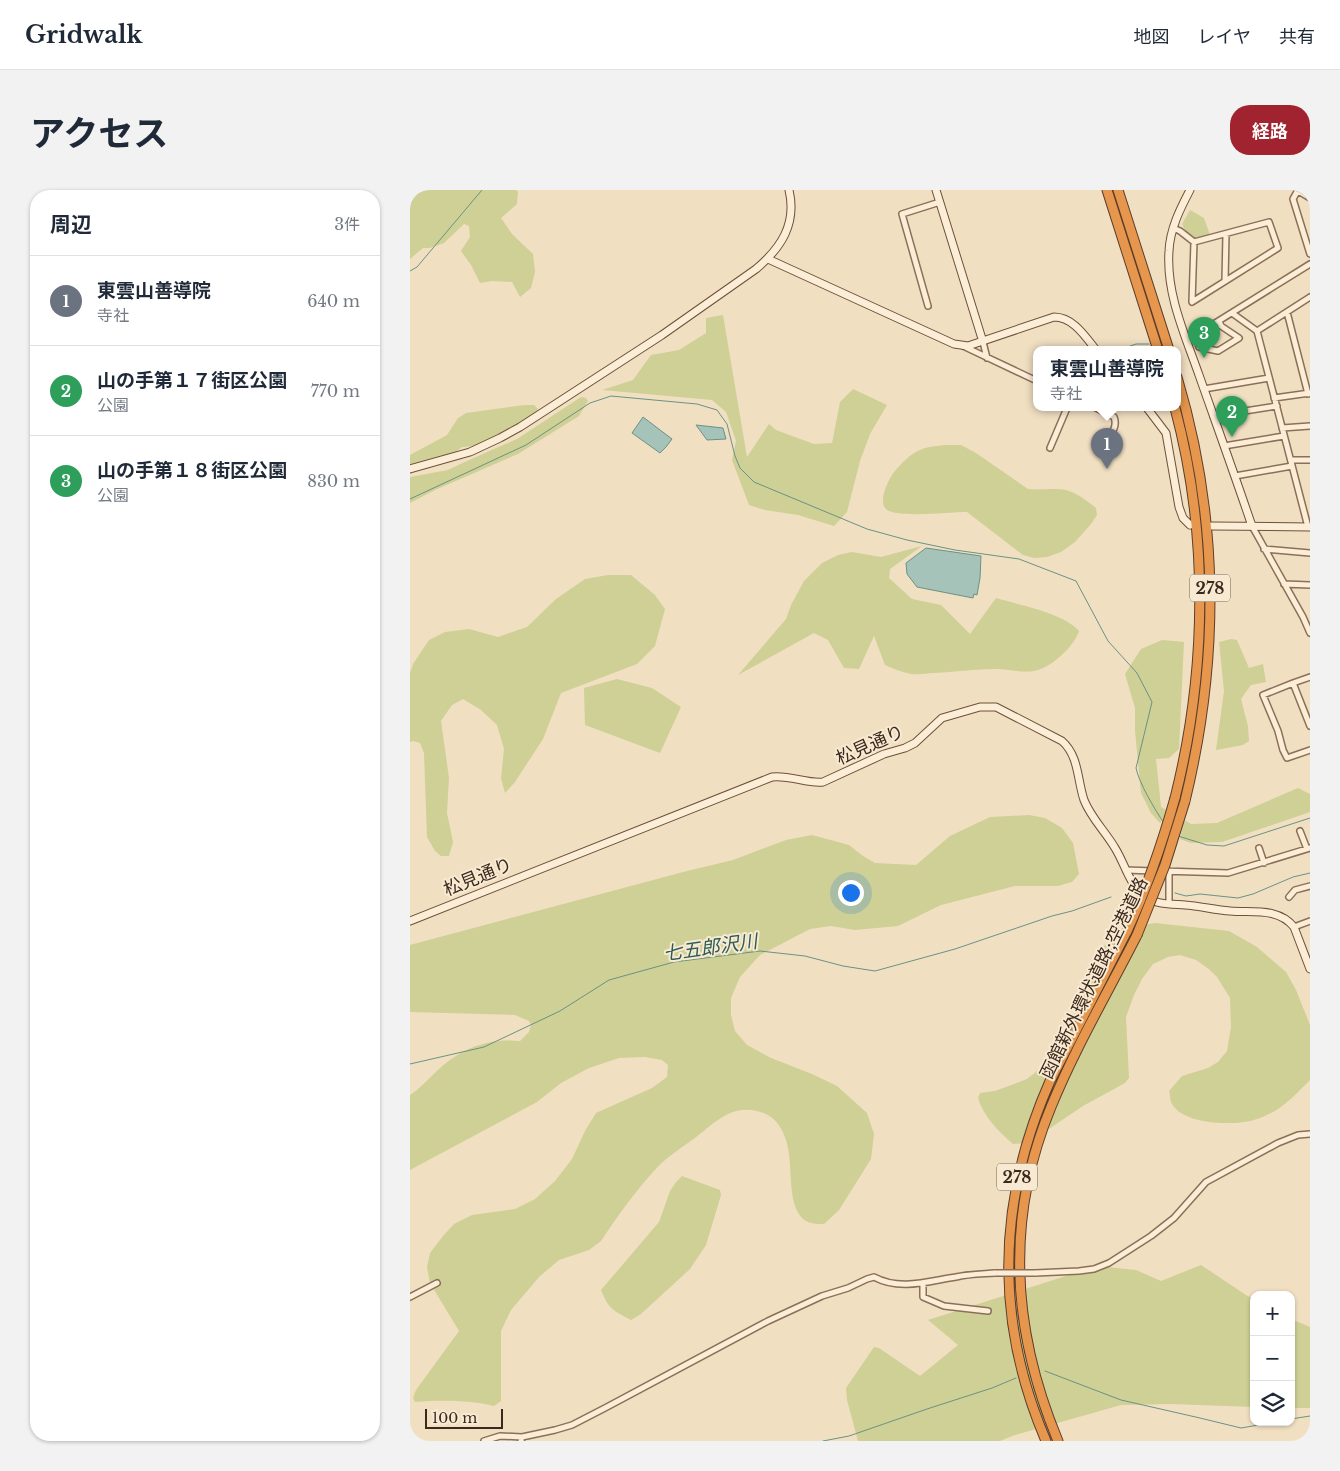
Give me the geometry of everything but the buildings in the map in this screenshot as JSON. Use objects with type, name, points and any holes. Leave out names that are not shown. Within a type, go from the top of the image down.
[{"type":"highway","points":[[1102,190],[1133,270]]},
{"type":"highway","points":[[1107,190],[1157,346]]},
{"type":"highway","points":[[1118,190],[1168,346]]},
{"type":"highway","points":[[1123,190],[1153,299]]},
{"type":"highway","name":"函館新外環状道路;空港道路","points":[[1058,1441],[1039,1392],[1030,1359],[1022,1316],[1019,1280],[1024,1206],[1034,1154],[1050,1108],[1137,934],[1165,865],[1185,801],[1197,748],[1207,676],[1210,574],[1204,502],[1197,458],[1181,392]]},
{"type":"highway","name":"函館新外環状道路;空港道路","points":[[1046,1441],[1028,1394],[1013,1332],[1008,1280],[1011,1212],[1024,1151],[1040,1104],[1141,902],[1156,862],[1175,798],[1185,754],[1198,666],[1200,575],[1194,504],[1187,459],[1176,411]]},
{"type":"street","points":[[410,469],[486,445],[520,427],[662,335],[756,269],[768,259],[786,233],[791,198],[789,190]]},
{"type":"street","points":[[936,190],[987,358]]},
{"type":"street","points":[[1190,190],[1178,213],[1173,228],[1169,250],[1169,284],[1252,526],[1310,633]]},
{"type":"street","points":[[1310,198],[1298,190],[1292,199],[1310,254]]},
{"type":"street","points":[[928,306],[902,214],[940,202]]},
{"type":"street","points":[[1269,222],[1278,248],[1192,302],[1194,242],[1269,222]]},
{"type":"street","points":[[1173,228],[1194,242]]},
{"type":"street","points":[[1225,280],[1226,234]]},
{"type":"street","points":[[768,259],[1033,379]]},
{"type":"street","points":[[1219,322],[1239,338],[1218,351],[1199,347],[1196,335],[1310,264]]},
{"type":"street","points":[[1257,331],[1310,297]]},
{"type":"street","points":[[1274,398],[1309,393],[1287,312]]},
{"type":"street","points":[[1211,526],[1309,527],[1257,331],[1232,313]]},
{"type":"street","points":[[962,346],[983,342],[1054,317],[1061,317],[1073,323],[1093,346]]},
{"type":"street","points":[[1204,389],[1269,378]]},
{"type":"street","points":[[1214,416],[1277,406]]},
{"type":"street","points":[[1050,448],[1066,411]]},
{"type":"street","points":[[1101,447],[1114,430],[1116,421],[1114,417],[1102,411]]},
{"type":"street","points":[[1149,411],[1166,433],[1179,507],[1183,518],[1190,525]]},
{"type":"street","points":[[1282,428],[1310,426]]},
{"type":"street","points":[[1224,446],[1284,436]]},
{"type":"street","points":[[1235,476],[1310,460]]},
{"type":"street","points":[[1264,549],[1310,553]]},
{"type":"street","points":[[1284,584],[1310,585]]},
{"type":"street","points":[[1303,617],[1310,617]]},
{"type":"street","points":[[1310,676],[1263,695],[1287,758],[1310,750]]},
{"type":"street","points":[[1293,683],[1310,726]]},
{"type":"street","name":"松見通り","points":[[410,921],[772,777],[788,776],[817,783],[823,782],[884,754],[915,743],[942,718],[989,706],[1002,710],[1062,741],[1068,746],[1074,757],[1084,799],[1091,816],[1117,850],[1132,881],[1139,892],[1145,897],[1156,902],[1204,906],[1233,912],[1266,912],[1290,921],[1294,927]]},
{"type":"street","points":[[1126,870],[1228,874],[1308,849],[1300,831]]},
{"type":"street","points":[[1259,848],[1264,863]]},
{"type":"street","points":[[1169,871],[1169,904]]},
{"type":"street","points":[[1289,897],[1295,890],[1310,886]]},
{"type":"street","points":[[1310,921],[1294,927],[1310,969]]},
{"type":"street","points":[[484,1441],[500,1436],[522,1439],[572,1424],[768,1320],[822,1296],[874,1277],[896,1284],[923,1284],[957,1276],[995,1273],[1079,1272],[1094,1269],[1109,1263],[1151,1236],[1174,1218],[1206,1182],[1278,1143],[1298,1135],[1310,1134]]},
{"type":"street","points":[[410,1297],[437,1283]]},
{"type":"street","points":[[923,1284],[923,1298],[944,1306],[988,1311]]},
{"type":"green space","points":[[410,190],[516,190],[518,192],[517,204],[501,218],[512,234],[533,254],[535,272],[531,288],[520,297],[512,282],[492,281],[480,283],[461,251],[470,237],[469,226],[464,224],[444,243],[430,248],[423,248],[410,259]]},
{"type":"green space","points":[[1190,210],[1204,218],[1210,235],[1197,239],[1186,232],[1182,224]]},
{"type":"green space","points":[[723,315],[747,457],[769,424],[776,430],[814,444],[832,443],[840,402],[853,389],[887,405],[870,434],[860,461],[847,512],[834,526],[798,515],[765,510],[749,505],[732,460],[736,441],[726,412],[712,400],[602,390],[633,380],[651,355],[679,350],[706,333],[706,318]]},
{"type":"green space","points":[[581,397],[586,398],[588,401],[579,416],[518,454],[435,490],[410,503],[410,477],[448,470],[517,439]]},
{"type":"green space","points":[[534,405],[538,409],[536,414],[510,430],[475,446],[462,447],[444,457],[410,466],[410,455],[447,435],[458,418],[466,413]]},
{"type":"green space","points":[[961,445],[976,453],[1028,489],[1062,489],[1072,492],[1096,508],[1097,515],[1075,542],[1061,552],[1047,557],[1034,558],[1023,555],[967,512],[903,514],[887,510],[883,502],[884,491],[894,472],[906,459],[916,452],[933,446]]},
{"type":"green space","points":[[922,546],[890,569],[889,578],[912,599],[941,605],[970,634],[996,598],[1040,610],[1063,619],[1079,631],[1077,637],[1057,660],[1038,670],[988,669],[914,674],[885,665],[874,636],[859,669],[844,668],[828,640],[814,633],[738,675],[786,619],[804,581],[822,563],[838,555],[852,552],[881,557]]},
{"type":"green space","points":[[608,575],[631,575],[655,595],[665,609],[655,646],[637,664],[561,693],[543,739],[515,782],[505,793],[501,778],[504,749],[497,725],[481,710],[463,699],[452,705],[441,721],[449,778],[447,813],[453,842],[449,856],[441,856],[435,851],[427,837],[424,753],[420,743],[410,742],[410,673],[413,664],[429,640],[445,632],[469,629],[498,637],[527,627],[556,599],[585,579]]},
{"type":"green space","points":[[1231,639],[1237,640],[1249,668],[1263,664],[1266,682],[1251,685],[1241,699],[1248,726],[1249,741],[1243,745],[1216,750],[1224,691],[1219,642]]},
{"type":"green space","points":[[1162,640],[1184,642],[1179,749],[1169,758],[1156,759],[1161,807],[1191,824],[1217,823],[1298,788],[1310,794],[1310,812],[1222,842],[1191,843],[1180,839],[1183,825],[1164,817],[1160,823],[1151,813],[1141,793],[1135,731],[1135,708],[1125,674],[1141,649]]},
{"type":"green space","points":[[617,679],[652,688],[681,707],[660,753],[585,725],[584,688]]},
{"type":"green space","points":[[1029,815],[1045,818],[1062,828],[1073,843],[1079,874],[1072,882],[1058,886],[1015,886],[941,905],[898,926],[855,930],[831,926],[810,929],[760,955],[740,977],[731,998],[731,1015],[735,1031],[747,1045],[771,1058],[837,1086],[867,1113],[874,1134],[871,1159],[839,1210],[824,1224],[810,1223],[803,1219],[795,1206],[791,1186],[788,1146],[780,1127],[769,1116],[756,1111],[740,1110],[726,1115],[658,1166],[633,1196],[601,1241],[589,1250],[559,1260],[539,1277],[511,1310],[501,1331],[501,1401],[494,1406],[455,1401],[415,1402],[413,1398],[416,1390],[459,1331],[430,1283],[427,1267],[430,1253],[454,1224],[472,1215],[515,1209],[535,1199],[555,1181],[572,1159],[596,1113],[652,1088],[667,1077],[668,1065],[662,1060],[645,1057],[619,1058],[589,1068],[561,1083],[537,1102],[410,1170],[410,1095],[457,1055],[486,1043],[508,1040],[520,1041],[529,1032],[531,1025],[529,1021],[515,1015],[410,1012],[410,945],[733,860],[786,840],[812,835],[849,845],[875,863],[916,865],[950,836],[990,817]]},
{"type":"green space","points":[[1155,923],[1229,931],[1257,947],[1286,972],[1296,990],[1310,1025],[1310,1080],[1280,1108],[1254,1120],[1234,1123],[1208,1122],[1185,1115],[1177,1110],[1171,1102],[1169,1091],[1182,1076],[1208,1068],[1218,1062],[1227,1051],[1231,1027],[1230,998],[1217,977],[1196,960],[1180,955],[1168,957],[1153,964],[1142,979],[1126,1017],[1129,1078],[1125,1083],[1083,1106],[1040,1135],[1025,1143],[1013,1144],[997,1129],[980,1105],[978,1098],[980,1093],[995,1091],[1027,1079],[1042,1067],[1069,1029],[1094,959],[1117,930]]},
{"type":"green space","points":[[682,1176],[720,1190],[721,1195],[706,1245],[690,1269],[641,1314],[631,1320],[612,1309],[601,1290],[659,1222],[670,1191]]},
{"type":"green space","points":[[1201,1265],[1250,1297],[1250,1407],[1170,1404],[1121,1405],[1000,1441],[858,1441],[847,1400],[846,1388],[874,1347],[879,1348],[920,1376],[958,1345],[928,1320],[1097,1266],[1136,1270],[1161,1281]]},
{"type":"green space","points":[[1295,1321],[1310,1327],[1310,1408],[1295,1408]]},
{"type":"water","points":[[643,417],[672,439],[660,453],[632,433]]},
{"type":"water","points":[[696,425],[723,428],[726,439],[707,440]]},
{"type":"water","points":[[926,548],[981,556],[977,595],[974,594],[973,598],[917,587],[907,574],[906,563]]},
{"type":"waterway","points":[[410,271],[417,267],[482,190]]},
{"type":"waterway","points":[[1130,346],[1149,344]]},
{"type":"waterway","points":[[410,499],[526,445],[590,403],[611,396],[697,404],[717,410],[727,424],[740,468],[754,482],[867,529],[955,550],[1019,559],[1076,581],[1108,641],[1137,673],[1152,702],[1136,768],[1144,789],[1164,823]]},
{"type":"waterway","points":[[1178,836],[1207,845],[1224,846],[1310,818]]},
{"type":"waterway","name":"七五郎沢川","points":[[1175,893],[1186,896],[1200,894],[1238,898],[1253,894],[1293,877],[1310,873]]},
{"type":"waterway","name":"七五郎沢川","points":[[1127,893],[1133,891]]},
{"type":"waterway","name":"七五郎沢川","points":[[410,1064],[484,1047],[560,1011],[609,980],[674,962],[760,951],[805,956],[843,966],[875,971],[955,949],[1111,897]]},
{"type":"waterway","points":[[1045,1371],[1121,1400],[1241,1428],[1253,1426]]},
{"type":"waterway","points":[[823,1441],[849,1436],[992,1388],[1016,1378]]},
{"type":"waterway","points":[[1295,1418],[1310,1416]]},
{"type":"place","name":"山の手第１８街区公園","points":[[1204,358]]},
{"type":"place","name":"山の手第１７街区公園","points":[[1232,437]]},
{"type":"place","name":"東雲山善導院","points":[[1107,469]]}]
